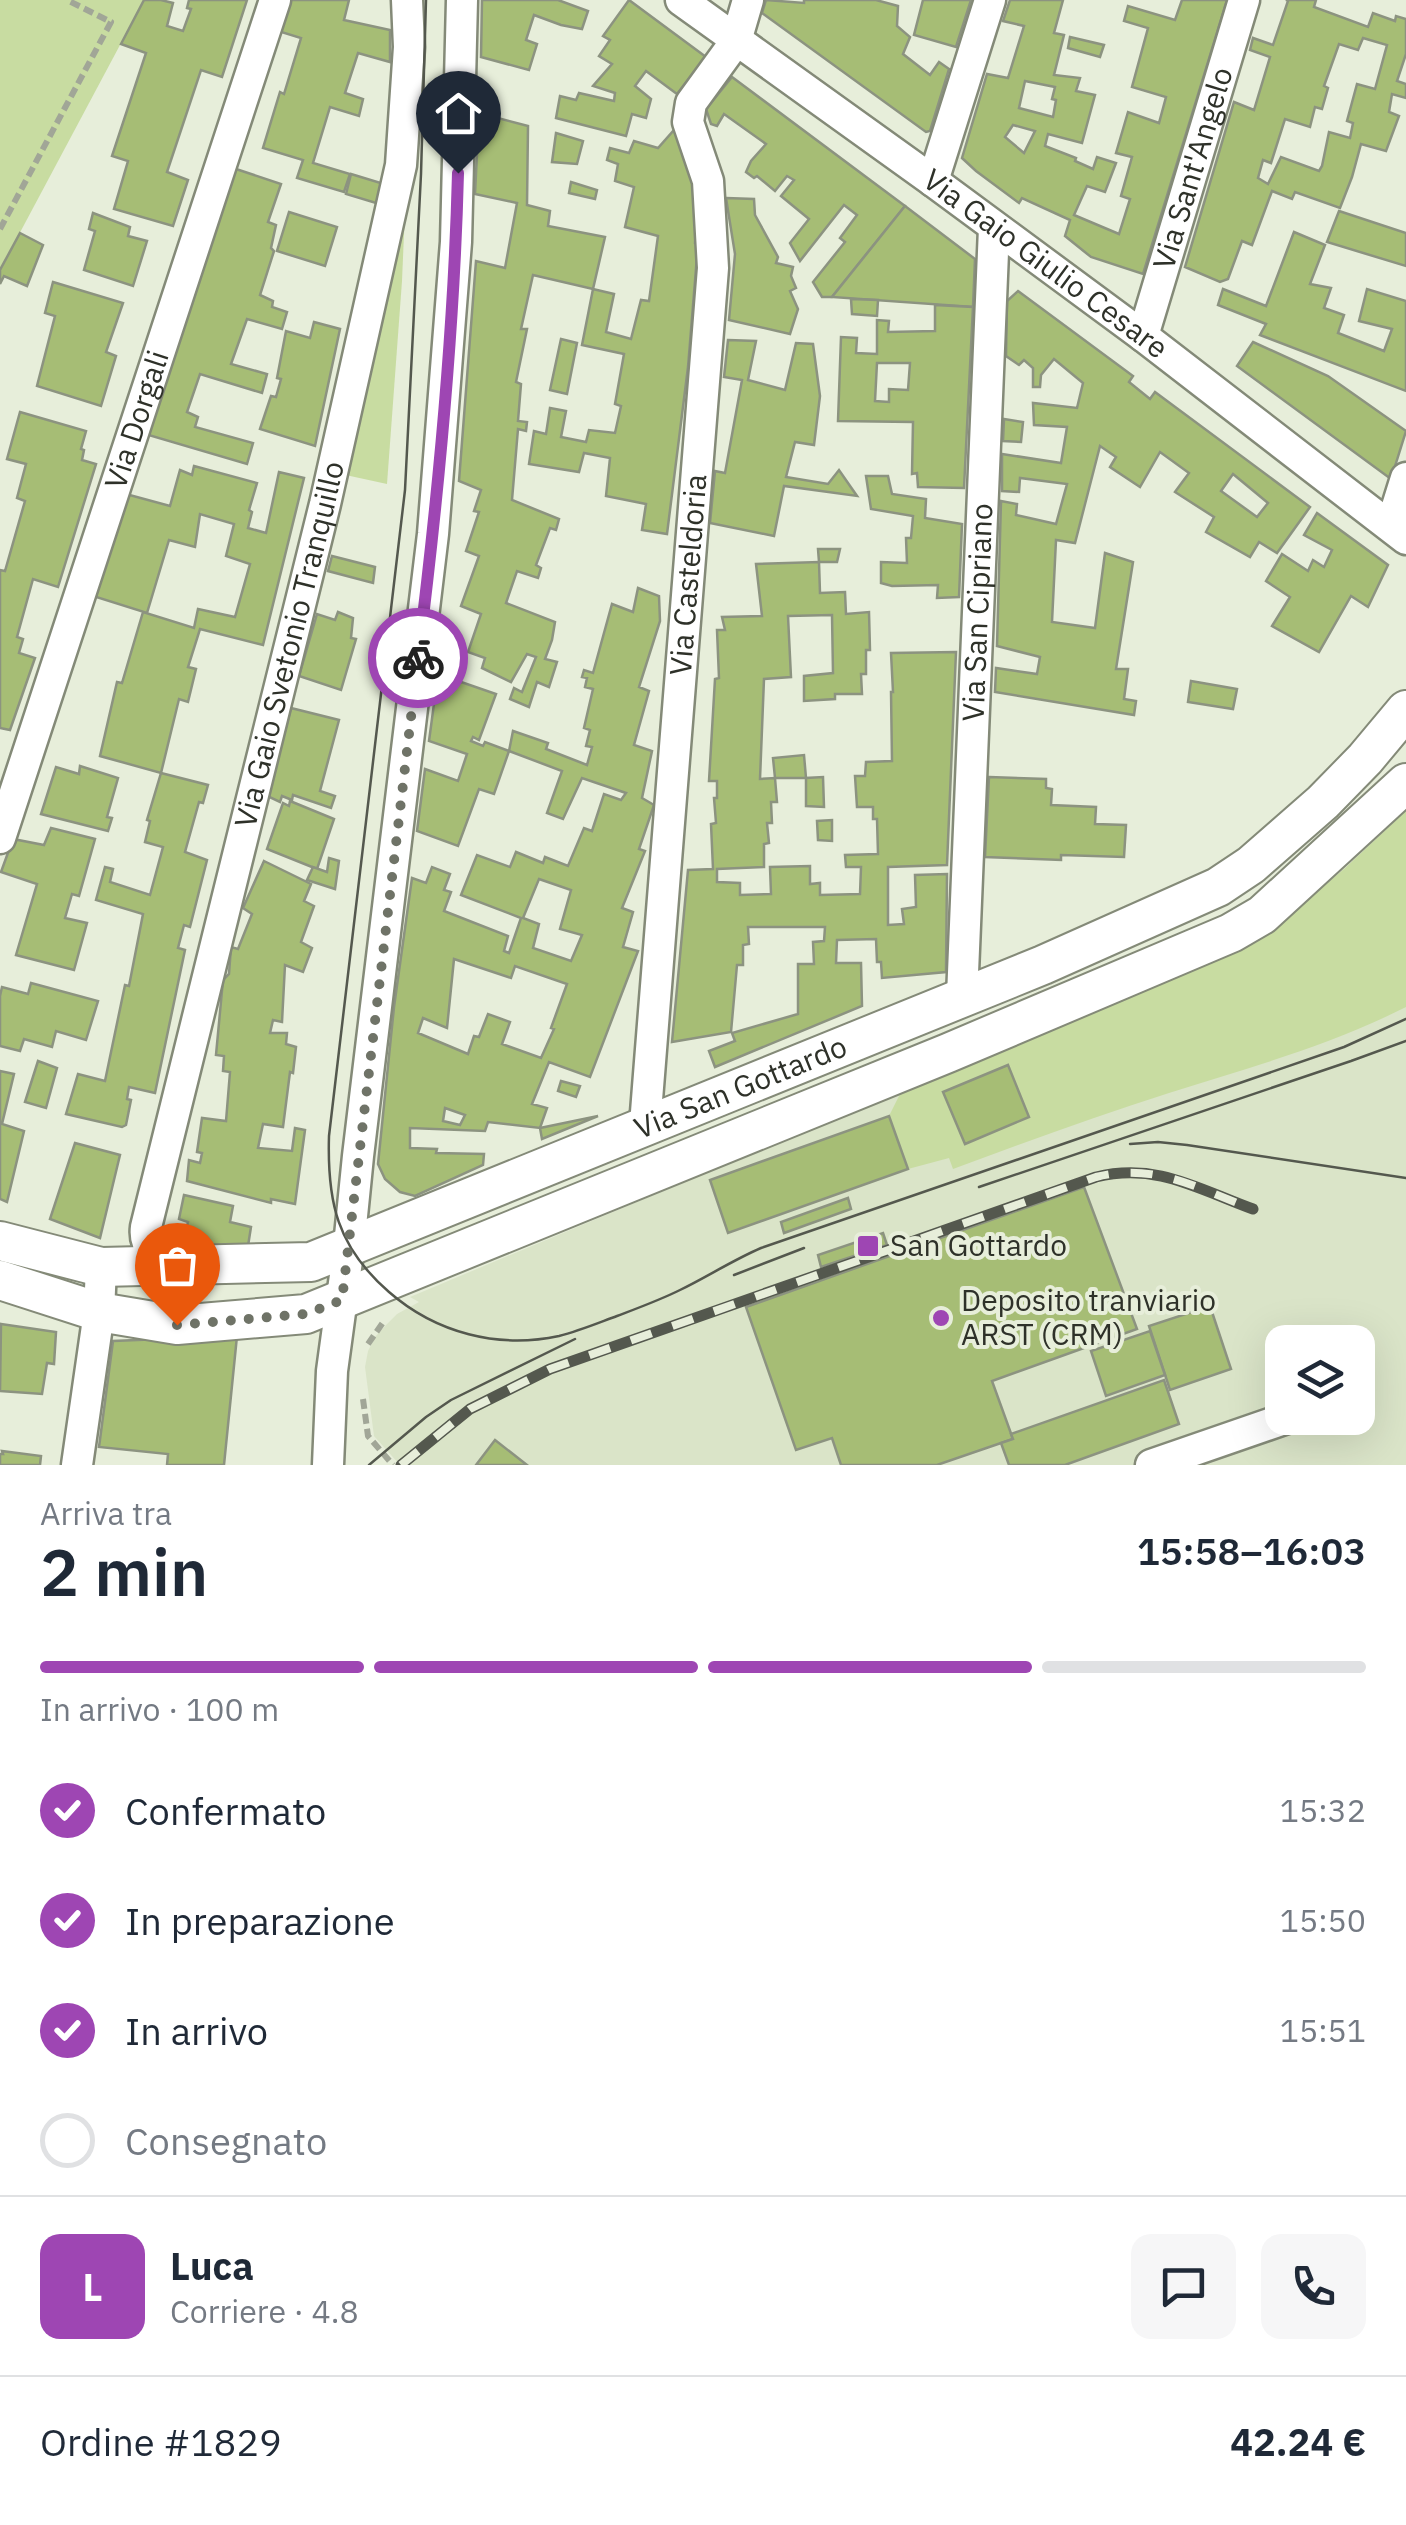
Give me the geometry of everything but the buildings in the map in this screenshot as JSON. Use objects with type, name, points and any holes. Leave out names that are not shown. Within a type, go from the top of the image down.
[{"type":"main road","name":"Via San Gottardo","points":[[0,1241],[100,1267],[311,1262],[1043,965],[1218,887],[1250,865],[1323,802],[1406,710]]},
{"type":"main road","name":"Via San Gottardo","points":[[0,1280],[99,1312],[177,1325],[306,1314],[342,1300],[397,1293],[1231,933],[1262,915],[1406,784]]},
{"type":"street","name":"Via Dorgali","points":[[0,838],[275,0]]},
{"type":"street","name":"Via Gaio Svetonio Tranquillo","points":[[178,1266],[148,1247],[146,1227],[325,504],[401,166],[409,47],[407,0]]},
{"type":"street","points":[[328,1465],[332,1371],[433,534],[456,242],[462,0]]},
{"type":"street","name":"Via Gaio Giulio Cesare","points":[[681,0],[1142,336],[1402,536]]},
{"type":"street","name":"Via Casteldoria","points":[[645,1125],[713,268],[708,181],[688,122],[691,103],[736,41],[748,0]]},
{"type":"street","points":[[933,181],[990,0]]},
{"type":"street","name":"Via Sant'Angelo","points":[[1142,336],[1244,0]]},
{"type":"street","name":"Via San Cipriano","points":[[962,997],[994,228]]},
{"type":"street","points":[[1402,536],[1406,478]]},
{"type":"street","points":[[78,1465],[99,1312],[100,1267]]},
{"type":"street","points":[[1151,1465],[1239,1450],[1265,1433]]},
{"type":"path","points":[[0,228],[111,22],[67,0]]},
{"type":"path","points":[[364,1351],[397,1293]]},
{"type":"path","points":[[362,1390],[368,1436],[393,1465]]},
{"type":"shaded area","points":[[1406,811],[1406,1465],[400,1465],[374,1436],[365,1367],[368,1351],[375,1337],[397,1314],[419,1302],[410,1297],[1257,942]]},
{"type":"green space","points":[[0,0],[144,0],[0,270]]},
{"type":"green space","points":[[406,187],[402,281],[387,484],[341,474]]},
{"type":"green space","points":[[1406,811],[1406,1007],[1319,1044],[953,1169],[949,1158],[908,1169],[889,1116],[901,1092],[1257,942]]},
{"type":"tram line","points":[[426,0],[405,490],[329,1136],[330,1182],[339,1222],[357,1258],[371,1275],[407,1306],[447,1327],[491,1339],[559,1336],[665,1297],[761,1248],[1344,1047],[1406,1019]]},
{"type":"tram line","points":[[979,1187],[1406,1041]]},
{"type":"tram line","points":[[1130,1144],[1187,1145],[1406,1178]]},
{"type":"tram line","points":[[734,1275],[804,1248]]},
{"type":"tram line","points":[[369,1465],[451,1400],[575,1339]]},
{"type":"railway","points":[[401,1465],[470,1409],[550,1369],[1096,1177],[1118,1173],[1158,1175],[1253,1209]]},
{"type":"way so far","points":[[177,1325],[306,1314],[342,1300],[418,658]]},
{"type":"place","name":"San Gottardo","points":[[868,1246]]},
{"type":"place","name":"Deposito tranviario ARST (CRM)","points":[[941,1318]]},
{"type":"route","points":[[418,658],[436,498],[458,173]]}]
